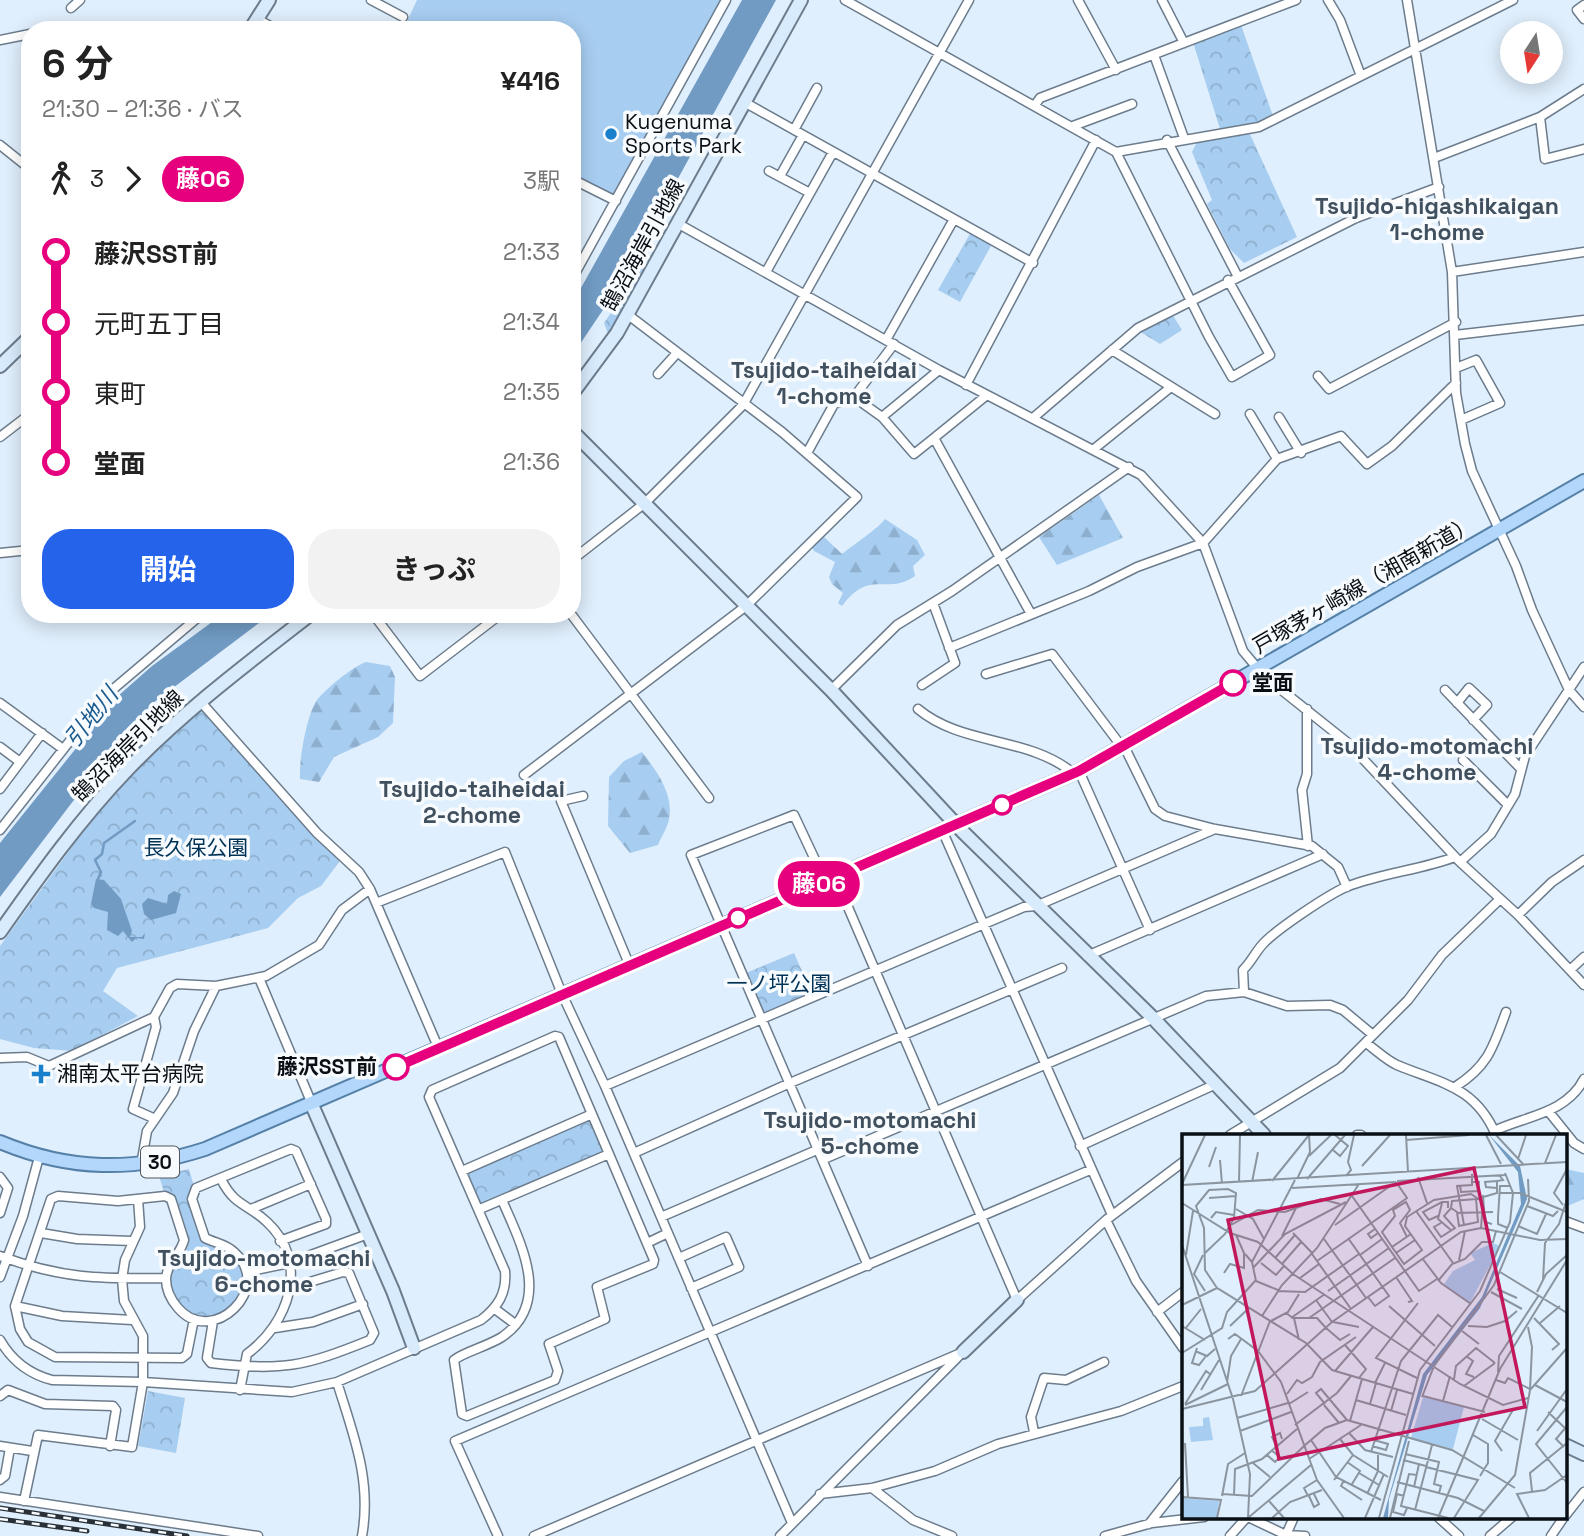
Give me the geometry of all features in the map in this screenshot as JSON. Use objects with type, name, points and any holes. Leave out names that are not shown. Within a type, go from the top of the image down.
[{"type":"main road","name":"戸塚茅ヶ崎線（湘南新道）","points":[[0,1142],[39,1157],[84,1166],[141,1165],[169,1161],[205,1149],[1076,772],[1584,481]]},
{"type":"street","points":[[71,8],[80,0]]},
{"type":"street","points":[[256,21],[269,0]]},
{"type":"street","points":[[371,0],[403,17]]},
{"type":"street","points":[[581,263],[726,0]]},
{"type":"street","name":"鵠沼海岸引地線","points":[[581,383],[605,352],[627,314],[801,0]]},
{"type":"street","points":[[845,0],[1073,125],[1116,152],[1192,298],[1209,337],[1232,377],[1270,355],[1228,280]]},
{"type":"street","points":[[581,553],[645,503],[743,405],[969,0]]},
{"type":"street","points":[[1078,0],[1116,69]]},
{"type":"street","points":[[1162,0],[1184,43]]},
{"type":"street","points":[[1034,105],[1040,98],[1296,0]]},
{"type":"street","points":[[1328,0],[1340,20],[1362,76]]},
{"type":"street","points":[[1407,0],[1452,272],[1456,322],[1456,383],[1472,471],[1500,529],[1523,590],[1569,690],[1584,707]]},
{"type":"street","points":[[1116,152],[1167,140],[1259,127],[1513,0]]},
{"type":"street","points":[[1584,5],[1577,10],[1584,19]]},
{"type":"street","points":[[0,40],[21,36]]},
{"type":"street","points":[[1154,55],[1184,138]]},
{"type":"street","points":[[794,130],[817,88]]},
{"type":"street","points":[[1434,159],[1540,117],[1583,93]]},
{"type":"street","points":[[744,102],[1033,262]]},
{"type":"street","points":[[1073,125],[1132,104]]},
{"type":"street","points":[[1540,117],[1545,159],[1584,149]]},
{"type":"street","points":[[780,176],[803,135]]},
{"type":"street","points":[[966,385],[1096,140]]},
{"type":"street","points":[[1167,140],[1237,275]]},
{"type":"street","points":[[0,145],[21,162]]},
{"type":"street","points":[[766,272],[833,152]]},
{"type":"street","points":[[769,171],[810,193]]},
{"type":"street","points":[[581,184],[616,201]]},
{"type":"street","points":[[1033,418],[1138,328],[1237,275],[1356,218],[1439,187]]},
{"type":"street","points":[[807,453],[834,404],[854,397],[890,342],[954,219]]},
{"type":"street","points":[[677,223],[966,385],[1129,467],[1171,504],[1203,543],[1219,581],[1230,621],[1244,651],[1258,668],[1348,743],[1457,859],[1518,915],[1584,985]]},
{"type":"street","points":[[1452,272],[1584,252]]},
{"type":"street","points":[[524,775],[746,606],[856,497],[807,453],[627,314]]},
{"type":"street","points":[[1455,335],[1584,320]]},
{"type":"street","points":[[1318,376],[1329,389],[1456,322]]},
{"type":"street","points":[[0,366],[21,346]]},
{"type":"street","points":[[1112,350],[1215,414]]},
{"type":"street","points":[[658,374],[677,353]]},
{"type":"street","points":[[1456,368],[1476,360],[1500,404],[1461,420]]},
{"type":"street","points":[[882,417],[939,370]]},
{"type":"street","points":[[949,648],[1137,567],[1203,543],[1277,459],[1301,453],[1341,436],[1367,464],[1392,446],[1456,383]]},
{"type":"street","points":[[1094,449],[1171,387]]},
{"type":"street","points":[[854,397],[882,417],[914,454],[987,395]]},
{"type":"street","points":[[1250,414],[1277,459]]},
{"type":"street","points":[[1279,417],[1301,453]]},
{"type":"street","points":[[0,438],[21,421]]},
{"type":"street","points":[[934,438],[1031,614]]},
{"type":"street","points":[[581,440],[831,690],[957,825],[1036,906],[1153,1018],[1263,1134]]},
{"type":"street","points":[[831,690],[897,625],[1129,467]]},
{"type":"street","points":[[0,553],[21,551]]},
{"type":"street","points":[[922,685],[955,663],[933,603]]},
{"type":"street","points":[[0,830],[113,689],[190,623]]},
{"type":"street","name":"鵠沼海岸引地線","points":[[0,932],[48,863],[91,809],[150,747],[200,701],[300,623]]},
{"type":"street","points":[[380,623],[420,676],[489,623]]},
{"type":"street","points":[[579,623],[709,798]]},
{"type":"street","points":[[986,674],[1052,654],[1123,746],[1155,809],[1165,816],[1215,829],[1308,846],[1338,867],[1348,887]]},
{"type":"street","points":[[1244,992],[1242,970],[1253,961],[1260,946],[1335,892],[1457,859],[1491,834],[1515,794],[1525,756],[1584,667]]},
{"type":"street","points":[[1457,703],[1469,688],[1487,705],[1473,720]]},
{"type":"street","points":[[1445,690],[1521,769]]},
{"type":"street","points":[[200,701],[317,833],[359,872],[370,889],[438,1047]]},
{"type":"street","points":[[0,703],[63,749]]},
{"type":"street","points":[[918,709],[945,727],[1048,755],[1076,772],[1123,867],[1150,930]]},
{"type":"street","points":[[1307,709],[1307,774],[1301,790],[1308,846]]},
{"type":"street","points":[[0,789],[42,733]]},
{"type":"street","points":[[0,747],[20,762]]},
{"type":"street","points":[[1463,760],[1508,805]]},
{"type":"street","points":[[583,796],[561,801],[629,964]]},
{"type":"street","points":[[868,1266],[691,855],[794,814],[877,970],[1017,1300]]},
{"type":"street","points":[[605,1086],[1024,907],[1036,906],[1215,829]]},
{"type":"street","points":[[942,830],[1046,1064],[1136,1281],[1182,1347]]},
{"type":"street","points":[[376,903],[505,852],[562,994],[605,1086],[792,1524]]},
{"type":"street","points":[[1087,956],[1323,854]]},
{"type":"street","points":[[1518,915],[1552,882],[1584,860]]},
{"type":"street","points":[[0,1058],[27,1056],[49,1066],[154,1017],[170,988],[177,984],[216,986],[259,978],[319,945],[342,910],[370,889]]},
{"type":"street","points":[[1232,1134],[1339,1068],[1408,1000],[1442,956],[1499,900]]},
{"type":"street","points":[[1570,970],[1584,957]]},
{"type":"street","points":[[634,1153],[790,1083],[1062,968]]},
{"type":"street","points":[[259,978],[414,1348]]},
{"type":"street","points":[[141,1165],[147,1131],[153,1118],[173,1093],[194,1031],[216,986]]},
{"type":"street","points":[[824,1159],[1206,996],[1244,992],[1287,1006],[1330,1005],[1343,1010],[1373,1035]]},
{"type":"street","points":[[1455,1087],[1475,1075],[1486,1062],[1506,1012]]},
{"type":"street","points":[[153,1118],[133,1109],[156,1027],[154,1017]]},
{"type":"street","points":[[1,1344],[13,1360],[39,1377],[52,1380],[143,1382],[292,1392],[337,1382],[481,1320],[495,1309],[506,1283],[505,1270],[429,1097],[432,1090],[555,1036],[559,1037],[647,1243],[653,1264],[596,1290],[605,1319],[549,1344],[558,1371],[555,1380],[467,1416],[462,1414],[454,1360],[505,1335],[515,1324],[529,1295],[531,1273],[502,1200]]},
{"type":"street","points":[[1366,1043],[1396,1064],[1455,1087],[1475,1103],[1495,1133],[1516,1121],[1535,1118],[1549,1112],[1584,1079]]},
{"type":"street","points":[[1080,1146],[1216,1084]]},
{"type":"street","points":[[1549,1112],[1574,1143],[1584,1149]]},
{"type":"street","points":[[462,1171],[592,1114]]},
{"type":"street","points":[[194,1319],[187,1354],[182,1358],[72,1358],[45,1354],[28,1342],[20,1329],[15,1306],[51,1199],[58,1196],[91,1200],[165,1196],[171,1199],[184,1240],[169,1265],[166,1278],[175,1305],[194,1319],[213,1321],[227,1317],[242,1301],[247,1272],[233,1251],[205,1238],[192,1199],[196,1188],[291,1149],[296,1151],[326,1224],[280,1241]]},
{"type":"street","points":[[661,1217],[819,1149]]},
{"type":"street","points":[[480,1209],[609,1154]]},
{"type":"street","points":[[0,1277],[4,1257],[39,1157]]},
{"type":"street","points":[[780,1536],[1017,1300],[1109,1217],[1182,1164]]},
{"type":"street","points":[[498,1536],[456,1441],[1090,1170]]},
{"type":"street","points":[[0,1177],[8,1188],[0,1213]]},
{"type":"street","points":[[221,1179],[234,1201],[251,1209],[272,1227],[289,1263],[290,1288],[282,1317],[275,1328],[247,1354],[242,1367],[240,1390]]},
{"type":"street","points":[[251,1209],[311,1184]]},
{"type":"street","points":[[24,1501],[37,1435],[132,1447],[143,1382],[143,1336],[124,1301],[122,1279],[132,1241],[140,1227],[138,1199]]},
{"type":"street","points":[[1566,1221],[1584,1228]]},
{"type":"street","points":[[41,1233],[77,1239],[132,1241]]},
{"type":"street","points":[[647,1243],[668,1233]]},
{"type":"street","points":[[247,1272],[289,1263],[368,1234]]},
{"type":"street","points":[[679,1258],[726,1237],[739,1267],[691,1288]]},
{"type":"street","points":[[4,1257],[61,1275],[122,1279],[166,1278]]},
{"type":"street","points":[[213,1321],[207,1358],[211,1363],[242,1367],[287,1368],[315,1362],[370,1340],[374,1333],[348,1273],[343,1272],[290,1288]]},
{"type":"street","points":[[1157,1312],[1182,1293]]},
{"type":"street","points":[[275,1328],[313,1322],[363,1304]]},
{"type":"street","points":[[15,1306],[62,1316],[132,1320]]},
{"type":"street","points":[[495,1309],[515,1324]]},
{"type":"street","points":[[534,1536],[963,1352]]},
{"type":"street","points":[[1034,1432],[1031,1417],[1044,1378],[1066,1380],[1104,1362]]},
{"type":"street","points":[[337,1382],[364,1474],[366,1494],[362,1536]]},
{"type":"street","points":[[820,1494],[872,1488],[935,1471],[998,1444],[1034,1432],[1121,1411],[1182,1386]]},
{"type":"street","points":[[0,1396],[8,1390],[35,1402],[58,1406],[113,1406],[116,1410],[110,1446]]},
{"type":"street","points":[[1566,1445],[1584,1454]]},
{"type":"street","points":[[0,1447],[32,1451]]},
{"type":"street","points":[[0,1480],[5,1476],[10,1448]]},
{"type":"street","points":[[1149,1524],[1182,1482]]},
{"type":"street","points":[[872,1488],[913,1520],[952,1536]]},
{"type":"street","points":[[1569,1505],[1584,1492]]},
{"type":"street","points":[[0,1497],[258,1536]]},
{"type":"street","points":[[1105,1536],[1149,1524],[1196,1518]]},
{"type":"street","points":[[1230,1536],[1246,1518]]},
{"type":"street","points":[[1249,1518],[1286,1535],[1305,1536]]},
{"type":"street","points":[[1286,1535],[1294,1518]]},
{"type":"street","points":[[1439,1518],[1459,1536]]},
{"type":"street","points":[[1490,1536],[1511,1518]]},
{"type":"street","points":[[1551,1536],[1563,1518]]},
{"type":"green space","name":"Kugenuma Sports Park","points":[[417,0],[721,0],[616,195],[581,180],[581,21],[407,21]]},
{"type":"green space","points":[[1241,25],[1273,116],[1257,123],[1220,129],[1193,42]]},
{"type":"green space","points":[[1249,132],[1297,237],[1244,263],[1230,249],[1207,204],[1212,200],[1192,152],[1197,142]]},
{"type":"green space","points":[[971,232],[992,244],[960,302],[938,290]]},
{"type":"green space","points":[[643,266],[649,275],[611,341],[604,323]]},
{"type":"green space","points":[[1172,314],[1182,330],[1160,344],[1139,331]]},
{"type":"green space","points":[[1099,495],[1123,538],[1057,565],[1039,537]]},
{"type":"green space","points":[[885,519],[917,540],[925,555],[913,566],[915,576],[895,584],[861,588],[842,606],[838,603],[843,593],[832,584],[829,577],[835,562],[814,551],[812,547],[823,536],[842,554]]},
{"type":"green space","points":[[366,662],[390,666],[395,677],[393,723],[378,737],[334,757],[319,782],[300,779],[304,740],[315,703],[324,692]]},
{"type":"green space","name":"長久保公園","points":[[202,708],[299,819],[340,861],[321,886],[298,898],[268,928],[117,968],[103,991],[138,1016],[72,1051],[34,1048],[0,1039],[0,946],[90,822],[137,770]]},
{"type":"green space","points":[[642,752],[666,792],[669,819],[658,845],[630,853],[608,826],[609,777],[624,761]]},
{"type":"green space","name":"一ノ坪公園","points":[[794,953],[812,994],[764,1015],[746,973]]},
{"type":"green space","points":[[592,1114],[609,1154],[480,1209],[462,1171]]},
{"type":"green space","points":[[189,1169],[194,1186],[188,1196],[198,1232],[205,1241],[224,1248],[236,1257],[243,1271],[243,1286],[237,1300],[223,1313],[212,1317],[191,1314],[182,1308],[171,1289],[171,1272],[187,1249],[188,1240],[176,1198],[164,1192],[159,1176]]},
{"type":"green space","points":[[1566,1169],[1584,1173],[1584,1199],[1566,1207]]},
{"type":"green space","points":[[148,1391],[185,1398],[176,1453],[138,1446]]},
{"type":"shaded area","points":[[742,0],[776,0],[619,286],[581,343],[581,288]]},
{"type":"shaded area","points":[[211,623],[259,623],[153,703],[125,733],[0,897],[0,843],[118,696],[152,666]]},
{"type":"shaded area","points":[[96,879],[104,880],[121,899],[132,931],[130,937],[142,937],[145,933],[144,939],[136,938],[132,942],[123,931],[118,936],[107,930],[108,912],[94,908],[91,904]]},
{"type":"shaded area","points":[[174,891],[181,894],[176,913],[151,920],[144,914],[142,904],[148,898],[167,904],[168,895]]},
{"type":"waterway","points":[[98,879],[101,872],[95,860],[102,854],[104,843],[135,821]]},
{"type":"railway","points":[[0,1508],[187,1536]]},
{"type":"railway","points":[[0,1519],[87,1531]]},
{"type":"bus line","name":"藤06","points":[[396,1067],[1079,771],[1233,683]]},
{"type":"place","name":"Kugenuma Sports Park","points":[[611,134]]},
{"type":"place","name":"堂面","points":[[1233,683]]},
{"type":"place","name":"藤沢SST前","points":[[396,1067]]},
{"type":"place","name":"湘南太平台病院","points":[[41,1074]]},
{"type":"district","name":"Tsujido-higashikaigan 1-chome","points":[[1437,219]]},
{"type":"district","name":"Tsujido-taiheidai 1-chome","points":[[824,383]]},
{"type":"district","name":"Tsujido-motomachi 4-chome","points":[[1427,759]]},
{"type":"district","name":"Tsujido-taiheidai 2-chome","points":[[472,802]]},
{"type":"district","name":"Tsujido-motomachi 5-chome","points":[[870,1133]]},
{"type":"district","name":"Tsujido-motomachi 6-chome","points":[[264,1271]]},
{"type":"water label","name":"引地川","points":[[91,717]]}]
